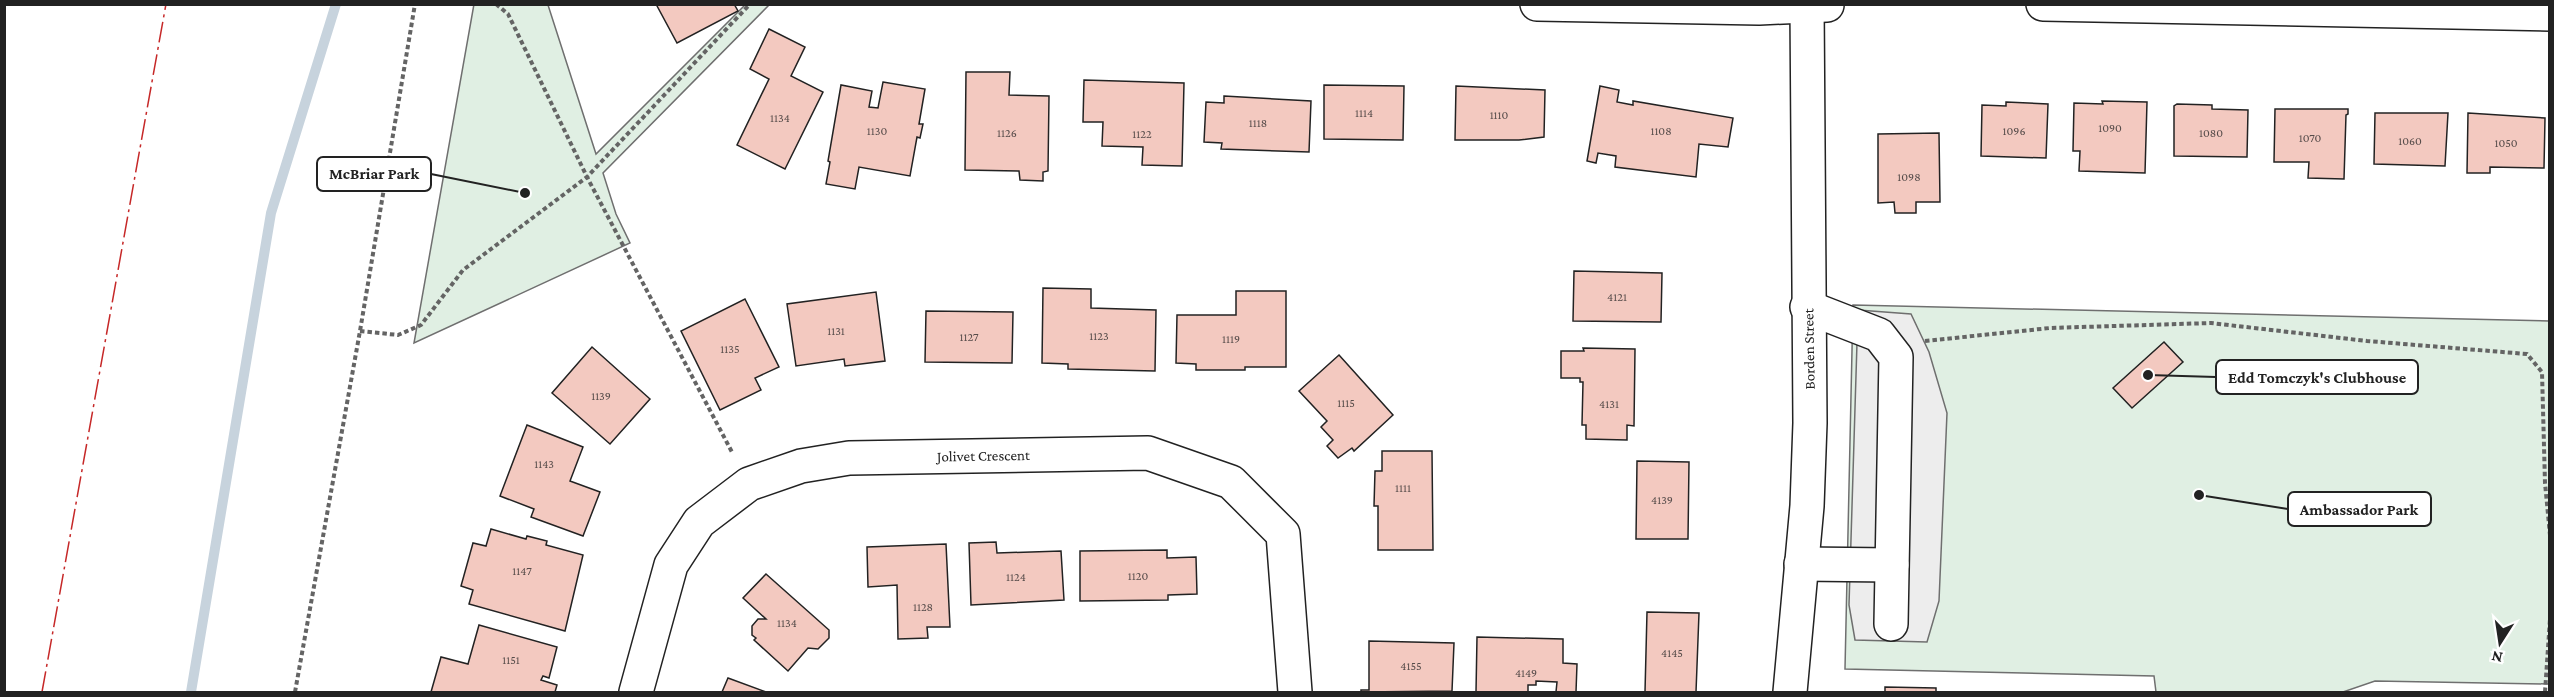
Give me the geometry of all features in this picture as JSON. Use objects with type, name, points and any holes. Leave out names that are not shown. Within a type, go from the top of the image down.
[{"type":"street","points":[[1537,4],[1814,5]]},
{"type":"street","points":[[2043,4],[2550,14]]},
{"type":"street","name":"Borden Street","points":[[1790,693],[1810,423],[1808,307],[1814,5]]},
{"type":"street","points":[[1808,307],[1880,335],[1896,357],[1891,624]]},
{"type":"street","name":"Jolivet Crescent","points":[[636,693],[671,565],[699,522],[749,484],[801,466],[849,458],[1148,453],[1231,482],[1283,534],[1295,693]]},
{"type":"street","points":[[1801,564],[1892,565]]},
{"type":"path","points":[[294,693],[360,331],[415,4]]},
{"type":"path","points":[[496,4],[508,14],[587,177],[749,484]]},
{"type":"path","points":[[360,331],[398,335],[421,325],[463,270],[587,177],[750,4]]},
{"type":"path","points":[[1896,357],[1929,339],[2050,328],[2211,323],[2367,341],[2527,354],[2542,372],[2545,483],[2550,536]]},
{"type":"path","points":[[2545,693],[2550,619]]},
{"type":"green space","points":[[474,4],[548,5],[596,154],[745,5],[769,5],[603,173],[616,214],[630,243],[414,343]]},
{"type":"green space","points":[[1853,305],[2549,321],[2549,684],[2375,681],[2343,692],[2156,692],[2154,676],[1845,669]]},
{"type":"shaded area","points":[[1858,310],[1911,314],[1929,352],[1947,413],[1939,601],[1927,642],[1855,640],[1849,605]]},
{"type":"building","points":[[656,4],[734,4],[738,11],[677,43]]},
{"type":"building","points":[[769,29],[805,47],[791,76],[823,92],[785,169],[737,145],[769,79],[750,69]]},
{"type":"building","points":[[966,72],[1010,72],[1009,95],[1049,96],[1048,171],[1043,172],[1043,181],[1020,180],[1019,171],[965,170]]},
{"type":"building","points":[[1084,80],[1184,83],[1182,166],[1142,165],[1143,147],[1102,146],[1103,122],[1083,122]]},
{"type":"building","points":[[883,82],[925,89],[919,124],[923,124],[920,138],[917,137],[910,176],[859,167],[855,189],[826,184],[841,85],[872,91],[869,107],[878,108]]},
{"type":"building","points":[[1324,85],[1404,86],[1403,140],[1324,139]]},
{"type":"building","points":[[1456,86],[1545,90],[1544,137],[1519,140],[1455,140]]},
{"type":"building","points":[[1600,86],[1619,90],[1617,102],[1633,105],[1633,101],[1733,118],[1728,147],[1699,144],[1696,177],[1615,167],[1616,156],[1598,153],[1596,163],[1587,161]]},
{"type":"building","points":[[1224,96],[1311,101],[1309,152],[1221,149],[1222,143],[1204,142],[1206,102],[1224,103]]},
{"type":"building","points":[[2102,101],[2147,102],[2145,173],[2079,171],[2080,151],[2073,151],[2074,103],[2103,104]]},
{"type":"building","points":[[2006,102],[2048,104],[2046,158],[1981,156],[1982,105],[2006,106]]},
{"type":"building","points":[[2177,104],[2212,105],[2212,109],[2248,110],[2247,157],[2174,156],[2174,106]]},
{"type":"building","points":[[2275,109],[2348,109],[2344,179],[2308,178],[2309,162],[2274,162]]},
{"type":"building","points":[[2375,113],[2448,113],[2445,166],[2374,164]]},
{"type":"building","points":[[2468,113],[2545,118],[2544,168],[2490,167],[2490,173],[2467,173]]},
{"type":"building","points":[[1939,133],[1940,202],[1916,202],[1916,213],[1895,213],[1894,202],[1878,203],[1878,134]]},
{"type":"building","points":[[1574,271],[1662,273],[1661,322],[1573,321]]},
{"type":"building","points":[[1043,288],[1091,289],[1091,308],[1156,310],[1155,371],[1068,369],[1068,364],[1042,363]]},
{"type":"building","points":[[1236,291],[1286,291],[1286,367],[1196,370],[1196,364],[1176,363],[1177,315],[1236,315]]},
{"type":"building","points":[[876,292],[885,361],[845,366],[844,359],[796,366],[787,304]]},
{"type":"building","points":[[745,299],[779,367],[755,378],[761,390],[720,410],[681,331]]},
{"type":"building","points":[[926,311],[1013,312],[1012,363],[925,362]]},
{"type":"building","points":[[2164,342],[2183,362],[2132,408],[2113,388]]},
{"type":"building","points":[[592,347],[650,399],[610,444],[552,393]]},
{"type":"building","points":[[1583,348],[1635,349],[1634,426],[1627,425],[1627,440],[1586,439],[1586,425],[1582,425],[1583,382],[1580,382],[1580,378],[1561,378],[1561,351],[1584,351]]},
{"type":"building","points":[[1339,355],[1393,415],[1354,451],[1352,448],[1338,458],[1327,446],[1333,440],[1321,427],[1327,421],[1299,391]]},
{"type":"building","points":[[527,425],[583,447],[570,481],[600,492],[583,536],[531,517],[534,509],[500,496]]},
{"type":"building","points":[[1382,451],[1432,451],[1433,550],[1378,550],[1378,506],[1374,506],[1375,471],[1382,471]]},
{"type":"building","points":[[1637,461],[1689,462],[1688,539],[1636,539]]},
{"type":"building","points":[[491,529],[526,539],[527,536],[547,541],[546,545],[583,555],[565,631],[469,604],[473,590],[461,586],[473,543],[486,546]]},
{"type":"building","points":[[996,542],[997,553],[1061,551],[1064,600],[971,605],[969,543]]},
{"type":"building","points":[[946,544],[950,627],[927,627],[928,638],[898,639],[897,585],[868,587],[867,547]]},
{"type":"building","points":[[1167,550],[1167,558],[1196,557],[1197,594],[1168,595],[1168,600],[1080,601],[1080,551]]},
{"type":"building","points":[[766,574],[829,630],[829,638],[818,649],[808,648],[788,671],[754,640],[756,638],[752,635],[752,626],[758,619],[766,619],[743,598]]},
{"type":"building","points":[[1647,612],[1699,613],[1696,692],[1645,692]]},
{"type":"building","points":[[479,625],[557,647],[549,678],[543,676],[541,680],[557,685],[555,692],[431,692],[441,657],[468,664]]},
{"type":"building","points":[[1477,637],[1563,639],[1563,663],[1577,664],[1576,692],[1556,692],[1557,682],[1536,681],[1536,685],[1528,685],[1528,692],[1476,692]]},
{"type":"building","points":[[1369,641],[1454,643],[1452,691],[1361,692],[1361,690],[1369,690]]},
{"type":"building","points":[[728,678],[766,692],[722,692]]},
{"type":"building","points":[[1885,687],[1936,688],[1936,692],[1885,692]]},
{"type":"waterway","points":[[191,692],[271,213],[336,4]]},
{"type":"power","points":[[42,692],[166,4]]},
{"type":"place","name":"McBriar Park","points":[[525,193]]},
{"type":"place","name":"Edd Tomczyk's Clubhouse","points":[[2148,375]]},
{"type":"place","name":"Ambassador Park","points":[[2199,495]]}]
